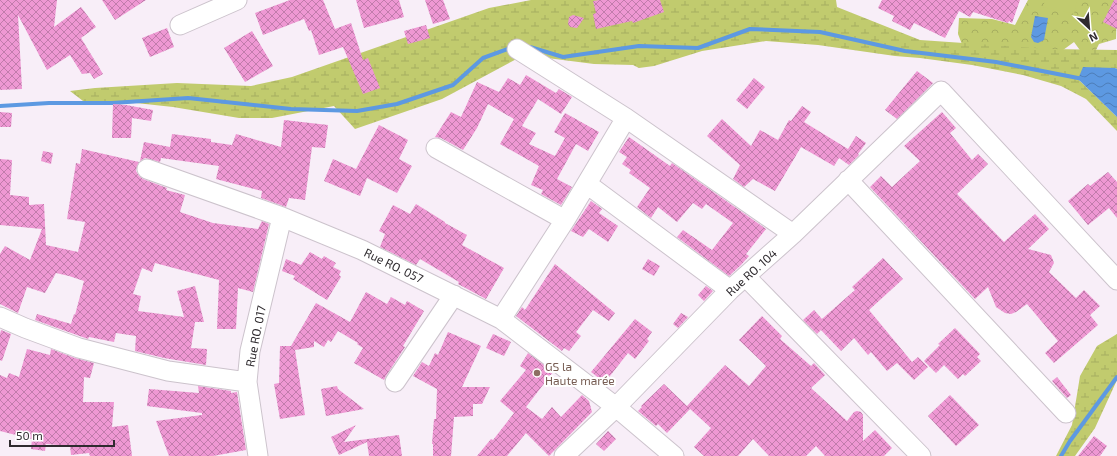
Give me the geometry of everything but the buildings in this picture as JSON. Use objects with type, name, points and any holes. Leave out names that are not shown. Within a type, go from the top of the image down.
[{"type":"street","points":[[180,25],[237,0]]},
{"type":"street","points":[[517,49],[626,118],[793,234]]},
{"type":"street","name":"Rue RO. 104","points":[[564,456],[616,407],[730,290],[793,234],[940,91],[1117,280]]},
{"type":"street","points":[[501,319],[565,220],[626,118]]},
{"type":"street","points":[[436,148],[565,220]]},
{"type":"street","name":"Rue RO. 057","points":[[147,170],[282,217],[362,250],[501,319],[616,407],[674,456]]},
{"type":"street","points":[[848,180],[1066,413]]},
{"type":"street","points":[[587,184],[730,290]]},
{"type":"street","name":"Rue RO. 017","points":[[258,456],[247,382],[250,351],[282,217]]},
{"type":"street","points":[[746,277],[921,456]]},
{"type":"street","points":[[395,382],[454,295]]},
{"type":"street","points":[[0,317],[25,328],[86,350],[168,371],[247,382]]},
{"type":"green space","points":[[531,0],[836,0],[837,7],[920,40],[1050,49],[1117,50],[1117,69],[1115,68],[1078,79],[1117,117],[1117,131],[1086,99],[1061,86],[1023,75],[972,65],[920,58],[818,45],[766,41],[702,51],[654,66],[639,68],[633,65],[594,64],[524,55],[442,99],[355,129],[334,106],[272,118],[239,118],[173,107],[136,103],[87,104],[70,91],[177,83],[251,86],[292,77],[489,8]]},
{"type":"green space","points":[[1028,0],[1117,0],[1116,39],[1099,44],[1094,54],[1082,53],[1074,42],[1059,53],[965,52],[958,34],[959,18],[992,19],[1015,25]]},
{"type":"green space","points":[[1045,0],[1077,0],[1074,14],[1043,7]]},
{"type":"green space","points":[[1117,334],[1117,380],[1095,428],[1075,456],[1056,456],[1072,425],[1080,376],[1097,346]]},
{"type":"water","points":[[1035,16],[1048,18],[1044,40],[1038,43],[1034,42],[1031,37]]},
{"type":"water","points":[[1083,67],[1117,69],[1117,117],[1078,79]]},
{"type":"waterway","points":[[530,47],[563,57],[639,46],[698,48],[750,29],[820,32],[905,51],[996,62],[1083,79]]},
{"type":"waterway","points":[[0,106],[49,103],[112,103],[188,98],[291,109],[357,111],[397,104],[453,85],[483,58],[513,47]]},
{"type":"waterway","points":[[1061,456],[1070,441],[1117,377]]},
{"type":"place","name":"GS la Haute marée","points":[[537,373]]}]
